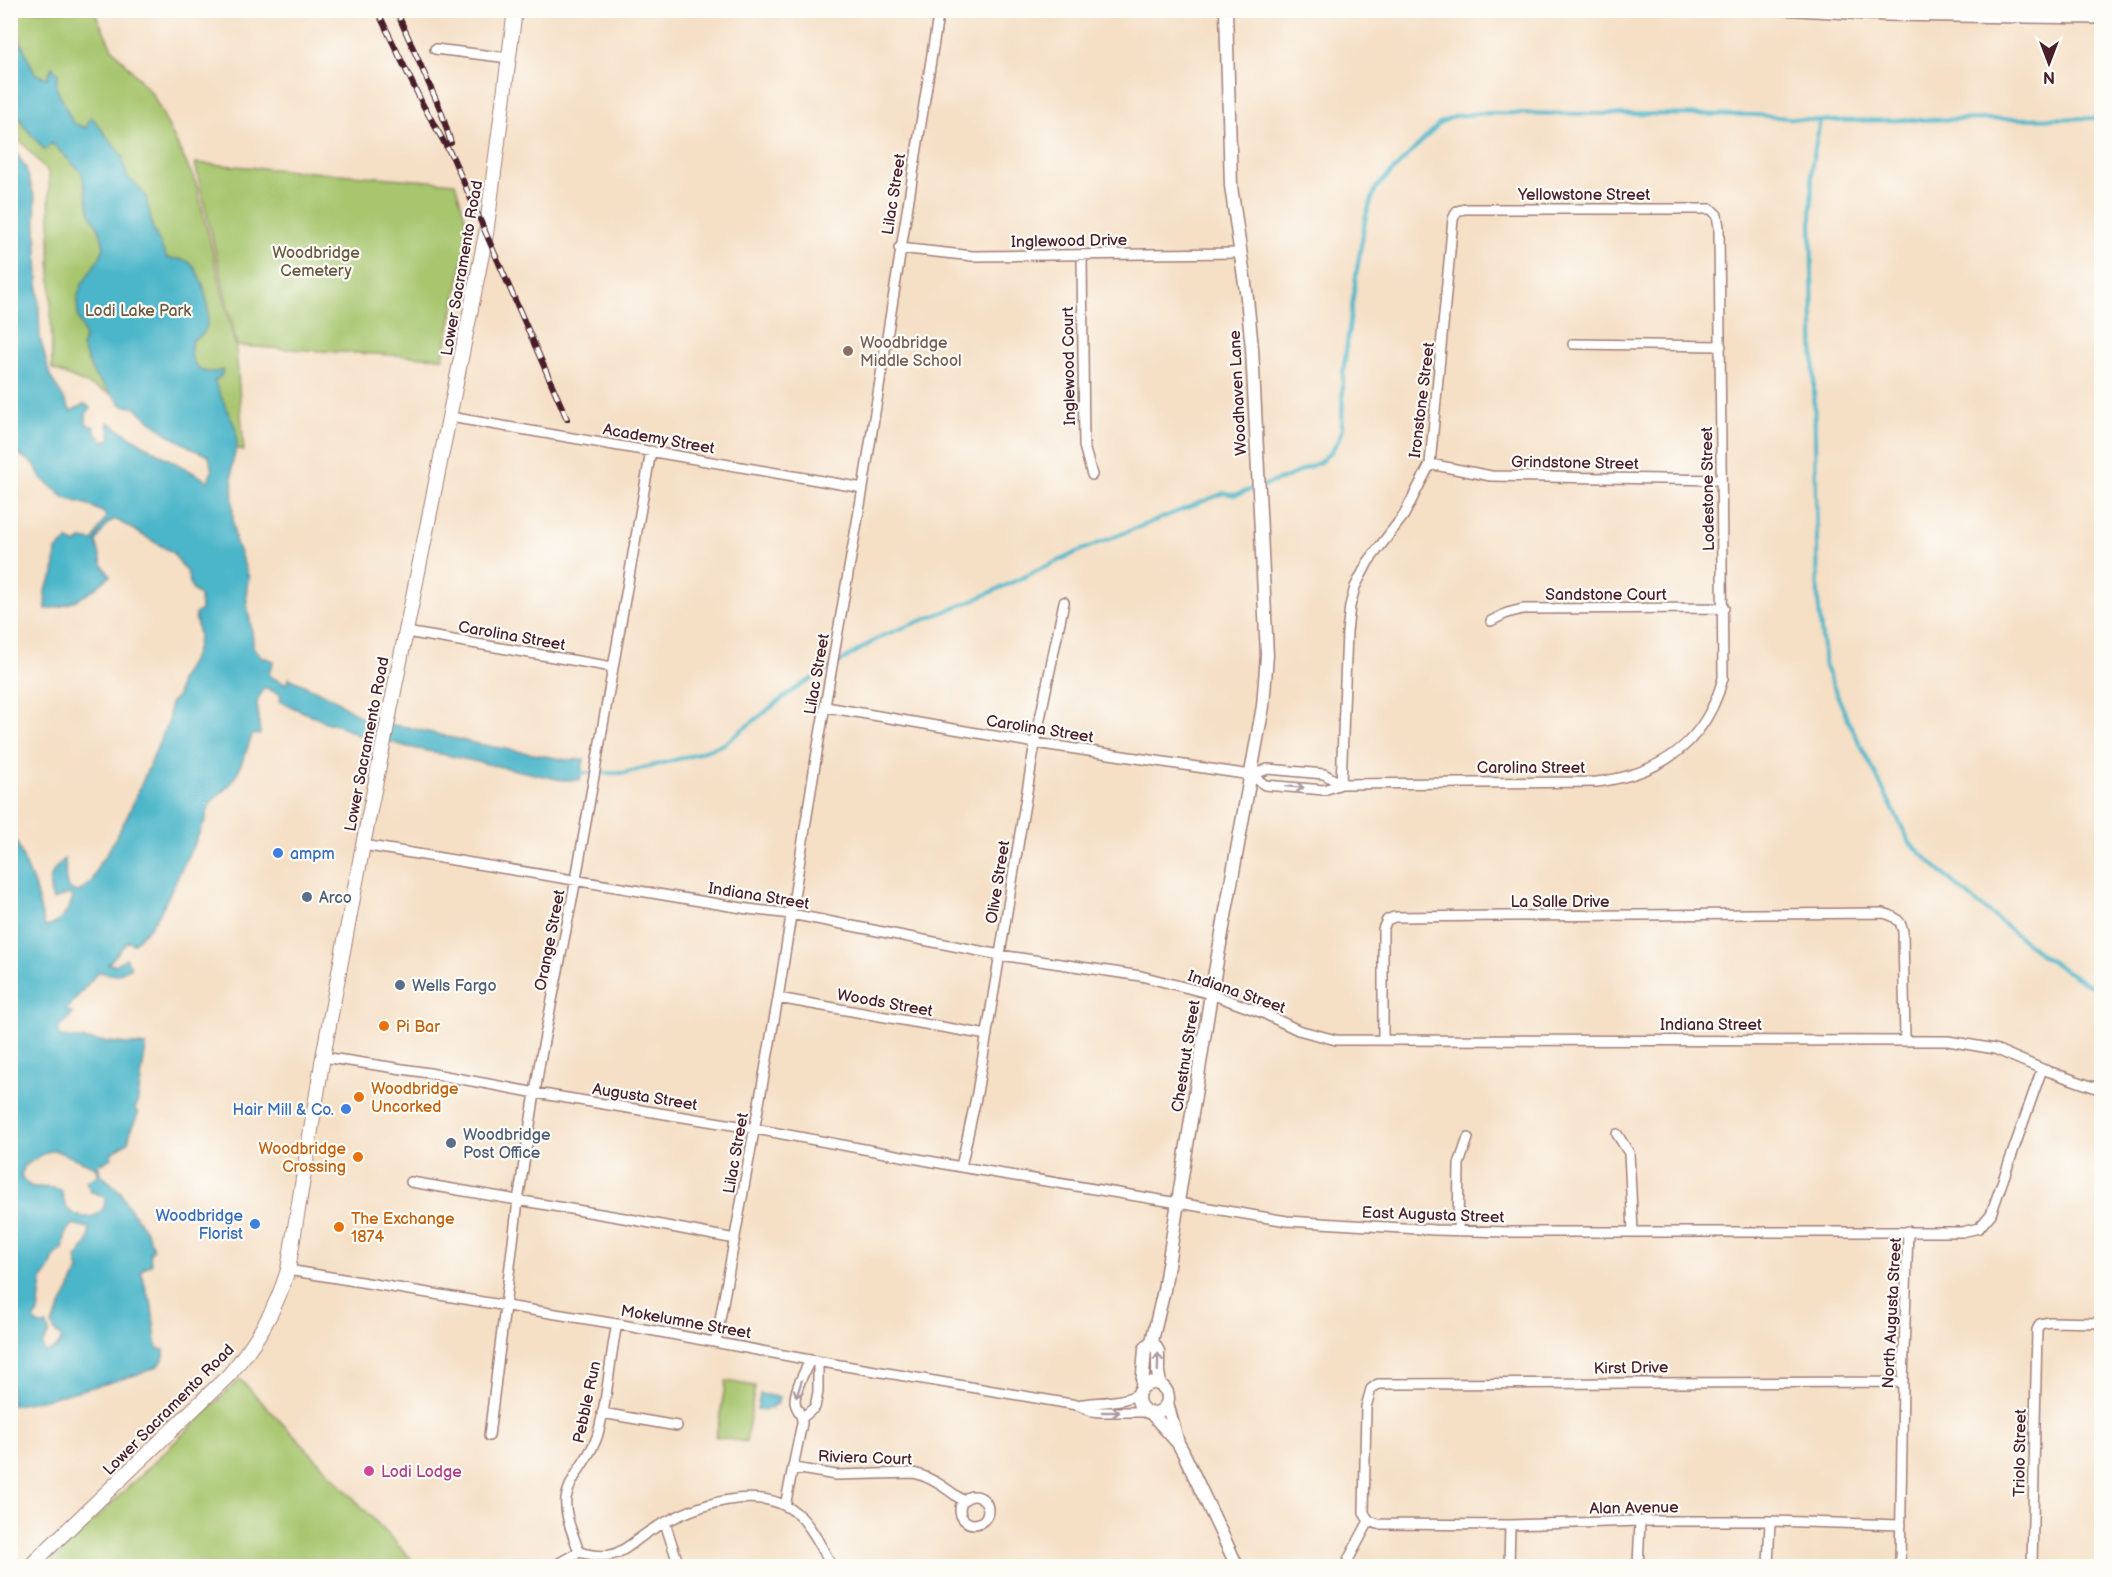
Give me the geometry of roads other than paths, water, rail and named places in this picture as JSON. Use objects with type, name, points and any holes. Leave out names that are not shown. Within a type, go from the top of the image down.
[{"type":"main road","name":"Lower Sacramento Road","points":[[30,1566],[229,1375],[251,1349],[280,1298],[288,1270],[323,1058],[363,845],[486,234],[515,10]]},
{"type":"street","name":"Lilac Street","points":[[716,1342],[778,998],[863,488],[939,10]]},
{"type":"street","name":"Woodhaven Lane","points":[[1226,10],[1231,186],[1251,332],[1265,614],[1266,673],[1263,706],[1251,775]]},
{"type":"street","points":[[1779,10],[1887,16],[2102,19]]},
{"type":"street","points":[[435,49],[509,58]]},
{"type":"street","name":"Yellowstone Street","points":[[1455,215],[1457,211],[1465,208],[1680,210],[1700,208],[1711,209],[1715,213]]},
{"type":"street","name":"Lodestone Street","points":[[1678,751],[1708,715],[1719,694],[1723,678],[1719,227],[1715,213]]},
{"type":"street","name":"Ironstone Street","points":[[1341,784],[1350,606],[1355,587],[1368,562],[1412,502],[1430,464],[1455,215]]},
{"type":"street","name":"Inglewood Drive","points":[[900,248],[973,256],[1240,253]]},
{"type":"street","name":"Inglewood Court","points":[[1082,255],[1084,446],[1092,475]]},
{"type":"street","points":[[1573,344],[1720,346]]},
{"type":"street","name":"Academy Street","points":[[450,417],[863,488]]},
{"type":"street","name":"Orange Street","points":[[489,1436],[518,1201],[651,452]]},
{"type":"street","name":"Grindstone Street","points":[[1430,464],[1491,476],[1721,480]]},
{"type":"street","name":"Olive Street","points":[[961,1167],[977,1093],[1035,743],[1064,602]]},
{"type":"street","name":"Sandstone Court","points":[[1491,621],[1507,613],[1523,609],[1724,608]]},
{"type":"street","name":"Carolina Street","points":[[406,632],[613,667]]},
{"type":"street","name":"Carolina Street","points":[[826,707],[1035,743],[1251,775],[1265,785],[1324,790],[1341,784],[1597,782],[1620,779],[1643,772],[1678,751]]},
{"type":"street","name":"Carolina Street","points":[[1251,775],[1268,769],[1324,774],[1341,784]]},
{"type":"street","name":"Chestnut Street","points":[[1140,1391],[1145,1349],[1152,1341],[1164,1290],[1211,994],[1251,775]]},
{"type":"street","name":"Indiana Street","points":[[363,845],[791,914],[1000,955],[1141,976],[1211,994],[1263,1012],[1298,1030],[1336,1040],[1948,1041],[1995,1049],[2042,1069],[2102,1090]]},
{"type":"street","name":"La Salle Drive","points":[[1383,1040],[1383,929],[1387,920],[1394,917],[1883,914],[1894,916],[1901,923],[1903,932],[1905,1040]]},
{"type":"street","name":"Woods Street","points":[[778,998],[987,1035]]},
{"type":"street","name":"Augusta Street","points":[[323,1058],[429,1073],[961,1167]]},
{"type":"street","name":"North Augusta Street","points":[[1900,1566],[1908,1231],[1962,1232],[1979,1228],[1991,1214],[2042,1069]]},
{"type":"street","points":[[1617,1134],[1629,1153],[1633,1231]]},
{"type":"street","points":[[1458,1231],[1459,1164],[1468,1138]]},
{"type":"street","name":"East Augusta Street","points":[[961,1167],[1287,1221],[1458,1231],[1908,1231]]},
{"type":"street","points":[[411,1182],[735,1239]]},
{"type":"street","name":"Mokelumne Street","points":[[288,1270],[617,1323],[814,1361],[1077,1405],[1092,1411],[1148,1412]]},
{"type":"street","name":"Triolo Street","points":[[2032,1566],[2037,1330],[2040,1324],[2050,1322],[2102,1323]]},
{"type":"street","name":"Pebble Run","points":[[579,1552],[566,1512],[566,1498],[572,1482],[590,1454],[597,1435],[617,1323]]},
{"type":"street","name":"Chestnut Street","points":[[1152,1341],[1158,1351],[1160,1384]]},
{"type":"street","points":[[785,1506],[802,1418],[795,1403],[798,1387],[814,1361]]},
{"type":"street","points":[[802,1418],[815,1407],[818,1392],[814,1361]]},
{"type":"street","name":"Kirst Drive","points":[[1369,1521],[1364,1513],[1366,1407],[1371,1389],[1384,1382],[1903,1382]]},
{"type":"street","points":[[1178,1443],[1138,1404],[1140,1391],[1149,1383],[1160,1384],[1168,1394],[1167,1403],[1178,1443],[1237,1566]]},
{"type":"street","name":"Mokelumne Street","points":[[1077,1405],[1130,1398],[1140,1391]]},
{"type":"street","points":[[1148,1412],[1161,1411],[1167,1403]]},
{"type":"street","points":[[602,1413],[677,1426]]},
{"type":"street","name":"Riviera Court","points":[[794,1468],[836,1475],[914,1473],[940,1483],[963,1501]]},
{"type":"street","points":[[557,1566],[579,1552],[602,1557],[616,1554],[665,1523],[690,1512],[740,1499],[763,1499],[785,1506],[798,1515],[810,1528],[832,1566]]},
{"type":"street","points":[[1348,1560],[1369,1521]]},
{"type":"street","name":"Alan Avenue","points":[[1369,1521],[1378,1524],[1510,1525],[1640,1521],[1900,1524]]},
{"type":"street","points":[[1638,1566],[1640,1521]]},
{"type":"street","points":[[1768,1566],[1770,1521]]},
{"type":"street","points":[[665,1523],[679,1566]]},
{"type":"street","points":[[1509,1566],[1510,1525]]},
{"type":"water","points":[[11,19],[35,74],[47,78],[52,67],[58,74],[56,87],[73,123],[86,128],[91,116],[122,156],[127,177],[146,197],[153,229],[167,258],[187,261],[198,274],[206,294],[208,316],[204,332],[192,340],[192,356],[197,367],[202,370],[215,372],[223,370],[221,376],[214,381],[236,429],[237,445],[232,465],[235,540],[249,578],[246,595],[253,647],[263,659],[274,661],[269,673],[271,677],[286,684],[289,678],[338,701],[358,714],[364,721],[407,727],[478,744],[567,760],[584,759],[580,780],[562,780],[404,746],[368,735],[358,735],[333,723],[328,723],[279,701],[281,695],[266,688],[263,689],[257,702],[260,734],[252,735],[233,780],[209,806],[206,819],[161,911],[150,927],[133,944],[128,941],[108,964],[116,965],[126,958],[131,967],[116,975],[98,972],[66,1010],[73,1013],[58,1029],[60,1037],[146,1046],[135,1108],[138,1114],[128,1142],[111,1153],[112,1157],[98,1164],[100,1175],[121,1192],[151,1242],[153,1251],[150,1252],[151,1265],[145,1267],[141,1272],[151,1300],[157,1348],[164,1350],[162,1362],[151,1369],[113,1382],[11,1405],[10,826],[34,885],[45,927],[50,926],[63,916],[73,897],[69,894],[53,900],[50,882],[53,872],[65,859],[67,884],[73,891],[79,892],[92,881],[100,862],[128,815],[169,720],[170,703],[177,697],[180,680],[195,654],[199,636],[195,614],[201,610],[200,596],[192,589],[187,572],[172,552],[115,519],[108,523],[96,541],[102,564],[110,576],[81,598],[46,609],[45,591],[54,574],[56,550],[68,540],[76,544],[82,539],[93,541],[106,517],[104,513],[89,505],[65,498],[41,478],[35,465],[11,449],[11,145],[26,168],[35,199],[40,338],[50,376],[71,411],[85,404],[90,408],[86,414],[86,424],[94,427],[95,433],[104,442],[111,438],[108,422],[143,445],[208,481],[212,471],[209,456],[166,433],[134,407],[123,406],[94,375],[82,347],[85,336],[78,317],[77,299],[81,286],[104,247],[100,230],[90,213],[82,173],[52,143],[45,150],[24,126],[11,102]],"holes":[[[54,1150],[96,1167],[97,1176],[86,1181],[91,1192],[104,1196],[105,1203],[98,1214],[86,1217],[72,1213],[65,1204],[61,1190],[33,1187],[24,1181],[21,1175],[25,1165],[46,1152]],[[72,1224],[89,1228],[89,1236],[84,1248],[76,1258],[79,1270],[52,1324],[55,1332],[61,1336],[60,1343],[54,1349],[45,1352],[42,1345],[49,1333],[47,1325],[39,1325],[34,1320],[38,1313],[42,1279],[49,1270],[55,1255],[63,1249],[66,1232]]]},
{"type":"water","points":[[760,1394],[779,1397],[777,1405],[772,1405],[771,1409],[766,1408],[765,1411],[757,1410]]},
{"type":"waterway","points":[[578,773],[624,773],[690,756],[724,744],[792,691],[882,636],[972,601],[1084,549],[1224,493],[1235,495],[1285,478],[1320,462],[1331,452],[1342,429],[1343,374],[1356,276],[1366,215],[1376,188],[1440,123],[1455,116],[1485,113],[1755,115],[1820,121],[2102,118]]},
{"type":"waterway","points":[[1820,121],[1812,164],[1811,220],[1818,600],[1825,667],[1848,720],[1910,843],[1960,889],[2044,957],[2087,984],[2102,989]]},
{"type":"railway","points":[[377,10],[423,105],[453,158],[567,419]]},
{"type":"railway","points":[[396,10],[441,111],[451,143]]},
{"type":"place","name":"Woodbridge Middle School","points":[[848,351]]},
{"type":"place","name":"ampm","points":[[278,853]]},
{"type":"place","name":"Arco","points":[[307,897]]},
{"type":"place","name":"Wells Fargo","points":[[400,985]]},
{"type":"place","name":"Pi Bar","points":[[384,1026]]},
{"type":"place","name":"Woodbridge Uncorked","points":[[359,1097]]},
{"type":"place","name":"Hair Mill & Co.","points":[[346,1109]]},
{"type":"place","name":"Woodbridge Post Office","points":[[451,1143]]},
{"type":"place","name":"Woodbridge Crossing","points":[[358,1157]]},
{"type":"place","name":"Woodbridge Florist","points":[[255,1224]]},
{"type":"place","name":"The Exchange 1874","points":[[339,1227]]},
{"type":"place","name":"Lodi Lodge","points":[[369,1471]]},
{"type":"park label","name":"Woodbridge Cemetery","points":[[316,261]]},
{"type":"park label","name":"Lodi Lake Park","points":[[138,310]]}]
